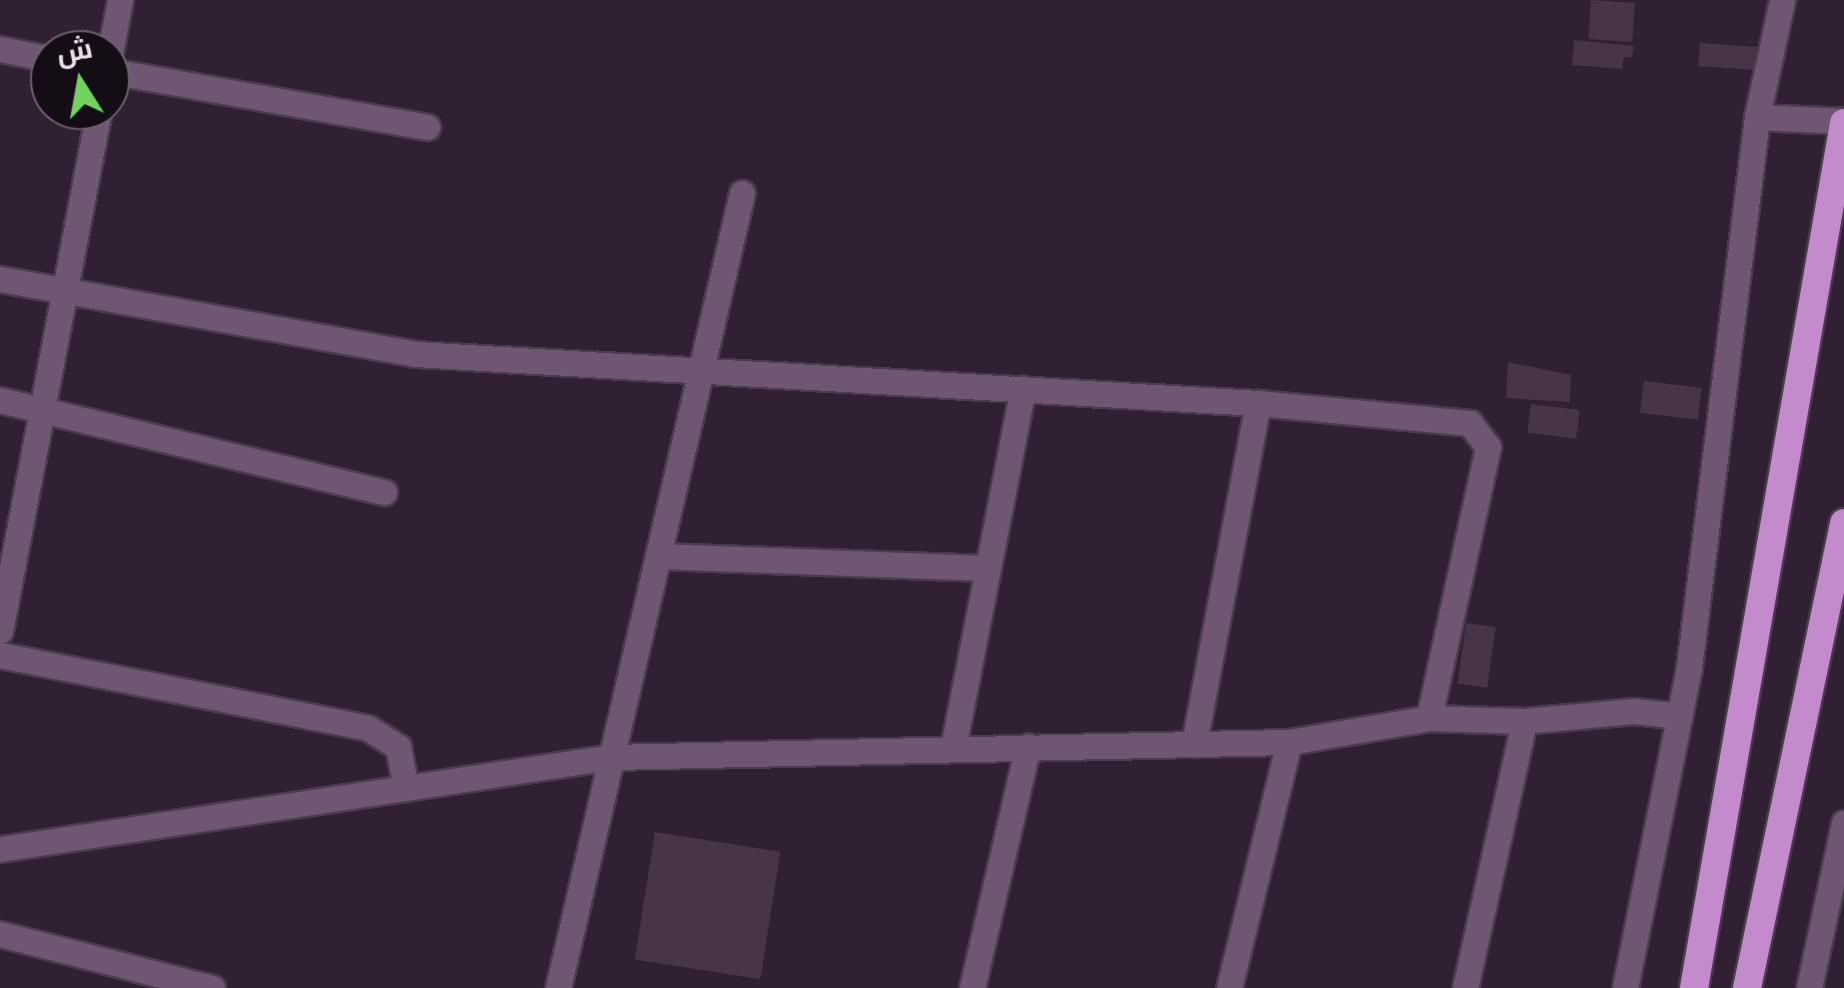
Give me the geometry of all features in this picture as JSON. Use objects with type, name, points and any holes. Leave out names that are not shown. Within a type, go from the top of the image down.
[{"type":"highway","points":[[1694,988],[1844,122]]},
{"type":"highway","points":[[1747,988],[1844,524]]},
{"type":"street","points":[[114,30],[120,0]]},
{"type":"street","points":[[1624,988],[1680,716],[1757,117],[1782,0]]},
{"type":"street","points":[[0,50],[30,55]]},
{"type":"street","points":[[130,75],[427,127]]},
{"type":"street","points":[[1757,117],[1844,122]]},
{"type":"street","points":[[0,631],[95,130]]},
{"type":"street","points":[[558,988],[742,193]]},
{"type":"street","points":[[0,278],[415,354],[1258,403],[1470,423],[1488,447],[1429,718]]},
{"type":"street","points":[[952,748],[1022,389]]},
{"type":"street","points":[[0,400],[384,492]]},
{"type":"street","points":[[1194,744],[1258,403]]},
{"type":"street","points":[[658,556],[988,568]]},
{"type":"street","points":[[0,655],[368,728],[398,747],[406,788]]},
{"type":"street","points":[[0,848],[611,757],[1289,742],[1429,718],[1524,721],[1634,711],[1680,716]]},
{"type":"street","points":[[1465,988],[1524,721]]},
{"type":"street","points":[[1229,988],[1289,742]]},
{"type":"street","points":[[972,988],[1028,746]]},
{"type":"street","points":[[1809,988],[1844,822]]},
{"type":"street","points":[[0,934],[212,988]]},
{"type":"building","points":[[1591,0],[1635,3],[1632,42],[1588,39]]},
{"type":"building","points":[[1574,40],[1634,46],[1632,57],[1624,57],[1622,69],[1572,65]]},
{"type":"building","points":[[1700,43],[1760,47],[1758,70],[1698,66]]},
{"type":"building","points":[[1508,362],[1571,375],[1570,402],[1506,398]]},
{"type":"building","points":[[1644,381],[1702,388],[1698,420],[1640,413]]},
{"type":"building","points":[[1531,404],[1580,410],[1576,439],[1527,433]]},
{"type":"building","points":[[1466,623],[1496,627],[1487,688],[1458,683]]},
{"type":"building","points":[[655,832],[780,852],[760,979],[635,959]]}]
